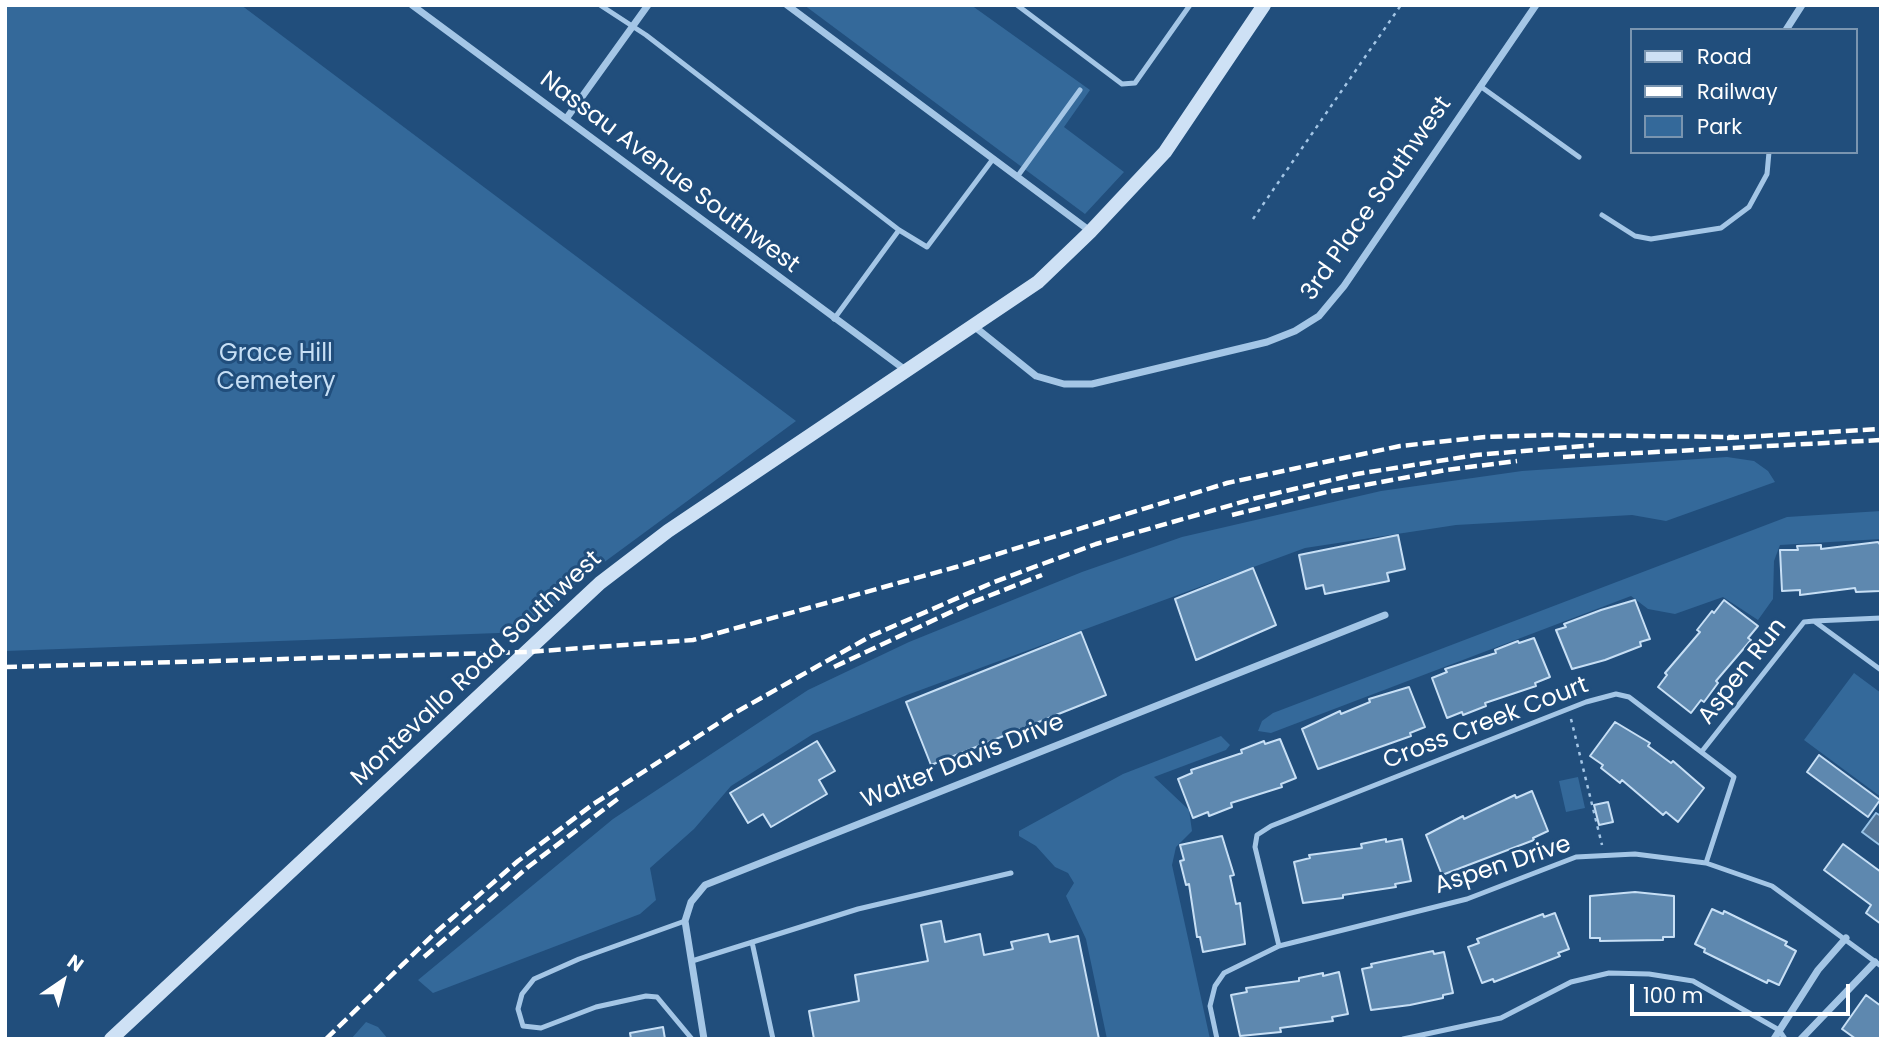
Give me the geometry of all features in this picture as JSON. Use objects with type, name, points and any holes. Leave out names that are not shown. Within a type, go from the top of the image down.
[{"type":"main road","name":"Montevallo Road Southwest","points":[[111,1039],[600,583],[679,523],[904,369],[975,327],[1038,282],[1090,232],[1164,152],[1264,5]]},
{"type":"street","name":"Nassau Avenue Southwest","points":[[412,5],[904,369]]},
{"type":"street","points":[[566,119],[648,5]]},
{"type":"street","points":[[787,5],[1090,232]]},
{"type":"street","name":"3rd Place Southwest","points":[[975,327],[1036,376],[1064,384],[1091,384],[1267,342],[1295,331],[1319,316],[1344,286],[1536,5]]},
{"type":"street","points":[[1787,28],[1802,5]]},
{"type":"street","name":"Walter Davis Drive","points":[[685,921],[691,902],[705,885],[1385,615]]},
{"type":"street","points":[[685,921],[704,1039]]},
{"type":"street","points":[[1773,1039],[1818,970],[1846,938]]},
{"type":"street","points":[[1801,1039],[1878,964]]},
{"type":"lane","points":[[600,5],[632,26],[899,230],[927,247],[993,159]]},
{"type":"lane","points":[[1017,5],[1122,84],[1135,83],[1190,5]]},
{"type":"lane","points":[[1480,86],[1579,157]]},
{"type":"lane","points":[[1017,177],[1080,90]]},
{"type":"lane","points":[[1602,215],[1635,236],[1651,239],[1721,228],[1749,207],[1767,174],[1769,154]]},
{"type":"lane","points":[[834,319],[899,230]]},
{"type":"lane","name":"Aspen Run","points":[[1703,750],[1804,622],[1881,618]]},
{"type":"lane","name":"Aspen Run","points":[[1814,621],[1881,670]]},
{"type":"lane","name":"Cross Creek Court","points":[[1279,946],[1255,847],[1257,835],[1271,826],[1569,709],[1616,694],[1629,697],[1703,750],[1734,777],[1706,863]]},
{"type":"lane","name":"Aspen Drive","points":[[1217,1039],[1210,1006],[1215,986],[1224,973],[1279,946],[1467,898],[1576,857],[1635,854],[1706,863],[1772,886],[1878,964]]},
{"type":"lane","points":[[692,961],[858,909],[1011,873]]},
{"type":"lane","points":[[685,921],[579,959],[534,979],[522,994],[519,1009],[523,1026],[541,1028],[596,1007],[637,998],[657,997],[692,1039]]},
{"type":"lane","points":[[752,942],[773,1039]]},
{"type":"lane","points":[[1403,1039],[1501,1018],[1572,982],[1609,974],[1649,974],[1693,981],[1779,1030],[1785,1039]]},
{"type":"path","points":[[1254,219],[1401,5]]},
{"type":"path","points":[[1569,709],[1605,856]]},
{"type":"green space","name":"Grace Hill Cemetery","points":[[5,5],[241,5],[796,421],[580,580],[526,632],[5,651]]},
{"type":"green space","points":[[804,5],[971,5],[1090,90],[1064,127],[1124,172],[1085,214]]},
{"type":"green space","points":[[1727,457],[1754,461],[1768,471],[1775,482],[1666,521],[1632,515],[1456,525],[1305,548],[907,695],[813,734],[731,786],[694,829],[650,868],[656,900],[640,914],[433,993],[418,980],[613,819],[808,690],[909,642],[1082,572],[1182,537],[1381,491],[1522,471]]},
{"type":"green space","points":[[1881,511],[1881,539],[1780,545],[1774,561],[1773,599],[1758,620],[1723,597],[1675,614],[1648,609],[1631,596],[1271,733],[1258,731],[1262,721],[1273,713],[1787,517]]},
{"type":"green space","points":[[1854,673],[1881,693],[1881,797],[1804,740]]},
{"type":"green space","points":[[1221,736],[1230,745],[1226,750],[1154,777],[1189,810],[1192,831],[1176,847],[1172,865],[1210,1039],[1107,1039],[1086,939],[1066,896],[1074,883],[1068,873],[1055,867],[1036,846],[1019,836],[1019,831],[1123,774]]},
{"type":"green space","points":[[1578,777],[1585,808],[1566,812],[1559,781]]},
{"type":"green space","points":[[366,1022],[378,1027],[388,1039],[351,1039]]},
{"type":"shaded area","points":[[1876,813],[1881,816],[1881,846],[1862,832]]},
{"type":"building","points":[[1398,535],[1405,569],[1387,573],[1389,581],[1325,594],[1323,585],[1306,589],[1299,555]]},
{"type":"building","points":[[1878,542],[1881,546],[1880,591],[1856,592],[1855,588],[1800,595],[1800,590],[1782,591],[1780,550],[1798,550],[1797,546],[1821,545],[1821,549]]},
{"type":"building","points":[[1253,568],[1276,625],[1196,660],[1175,599]]},
{"type":"building","points":[[1635,600],[1650,639],[1640,642],[1641,646],[1605,660],[1572,669],[1556,630],[1566,627],[1564,624]]},
{"type":"building","points":[[1724,600],[1758,626],[1748,638],[1751,640],[1716,681],[1718,683],[1704,702],[1701,700],[1691,713],[1658,687],[1667,675],[1665,673],[1700,632],[1697,630]]},
{"type":"building","points":[[1081,632],[1106,695],[931,765],[906,702]]},
{"type":"building","points":[[1534,638],[1550,677],[1535,683],[1536,686],[1485,703],[1486,706],[1447,718],[1432,678],[1447,672],[1445,669],[1496,653],[1495,650],[1518,641],[1519,643]]},
{"type":"building","points":[[1409,687],[1425,727],[1410,733],[1411,736],[1318,769],[1302,729],[1340,711],[1341,714],[1370,702],[1369,699]]},
{"type":"building","points":[[1615,722],[1650,743],[1648,746],[1671,763],[1673,761],[1704,788],[1678,822],[1666,812],[1663,815],[1622,780],[1620,783],[1590,756]]},
{"type":"building","points":[[1280,739],[1296,778],[1281,784],[1282,787],[1231,803],[1232,807],[1209,816],[1208,812],[1193,818],[1178,779],[1192,773],[1191,770],[1242,753],[1241,750],[1264,741],[1265,744]]},
{"type":"building","points":[[817,741],[835,771],[819,780],[827,794],[771,827],[763,814],[748,823],[730,793]]},
{"type":"building","points":[[1819,755],[1880,800],[1868,817],[1807,772]]},
{"type":"building","points":[[1532,791],[1548,831],[1533,838],[1534,840],[1442,875],[1426,835],[1463,816],[1464,819],[1515,795],[1516,798]]},
{"type":"building","points":[[1608,802],[1613,822],[1599,825],[1594,805]]},
{"type":"building","points":[[1222,836],[1234,875],[1230,876],[1236,904],[1240,903],[1245,944],[1203,952],[1200,937],[1197,937],[1189,884],[1186,885],[1180,861],[1184,860],[1180,845]]},
{"type":"building","points":[[1386,839],[1386,842],[1402,839],[1411,881],[1395,884],[1396,887],[1343,895],[1343,898],[1303,903],[1294,862],[1310,858],[1309,855],[1362,848],[1361,844]]},
{"type":"building","points":[[1843,844],[1881,872],[1881,924],[1866,913],[1871,905],[1824,870]]},
{"type":"building","points":[[1635,892],[1674,896],[1674,937],[1663,937],[1663,940],[1600,941],[1600,938],[1590,938],[1590,896]]},
{"type":"building","points":[[1712,909],[1723,914],[1724,911],[1787,942],[1785,945],[1796,951],[1779,985],[1768,980],[1767,983],[1704,952],[1705,949],[1695,944]]},
{"type":"building","points":[[1555,913],[1569,949],[1558,953],[1560,956],[1494,982],[1493,979],[1482,983],[1468,947],[1479,943],[1477,939],[1543,914],[1544,917]]},
{"type":"building","points":[[941,921],[945,942],[980,934],[984,955],[1013,949],[1011,942],[1048,934],[1050,942],[1078,936],[1099,1039],[814,1039],[809,1011],[859,1001],[855,975],[928,961],[921,925]]},
{"type":"building","points":[[1433,951],[1434,954],[1444,952],[1453,993],[1443,995],[1443,998],[1410,1005],[1371,1010],[1362,969],[1372,967],[1371,964]]},
{"type":"building","points":[[1339,972],[1348,1014],[1332,1017],[1333,1021],[1280,1028],[1281,1032],[1240,1036],[1231,995],[1247,992],[1246,988]]},
{"type":"building","points":[[1866,995],[1881,1006],[1881,1039],[1856,1039],[1842,1029]]},
{"type":"building","points":[[663,1027],[665,1039],[631,1039],[630,1033]]},
{"type":"railway","points":[[1727,438],[1881,429]]},
{"type":"railway","points":[[5,667],[527,652],[693,640],[956,567],[1227,483],[1400,446],[1485,437],[1549,435],[1734,437]]},
{"type":"railway","points":[[1563,457],[1881,440]]},
{"type":"railway","points":[[326,1039],[434,934],[518,861],[592,805],[731,715],[871,636],[994,582],[1096,544],[1256,498],[1357,474],[1476,455],[1594,445]]},
{"type":"railway","points":[[1232,515],[1327,492],[1446,470],[1517,461]]},
{"type":"railway","points":[[834,667],[968,604],[1042,575]]},
{"type":"railway","points":[[424,957],[528,867],[619,798]]}]
